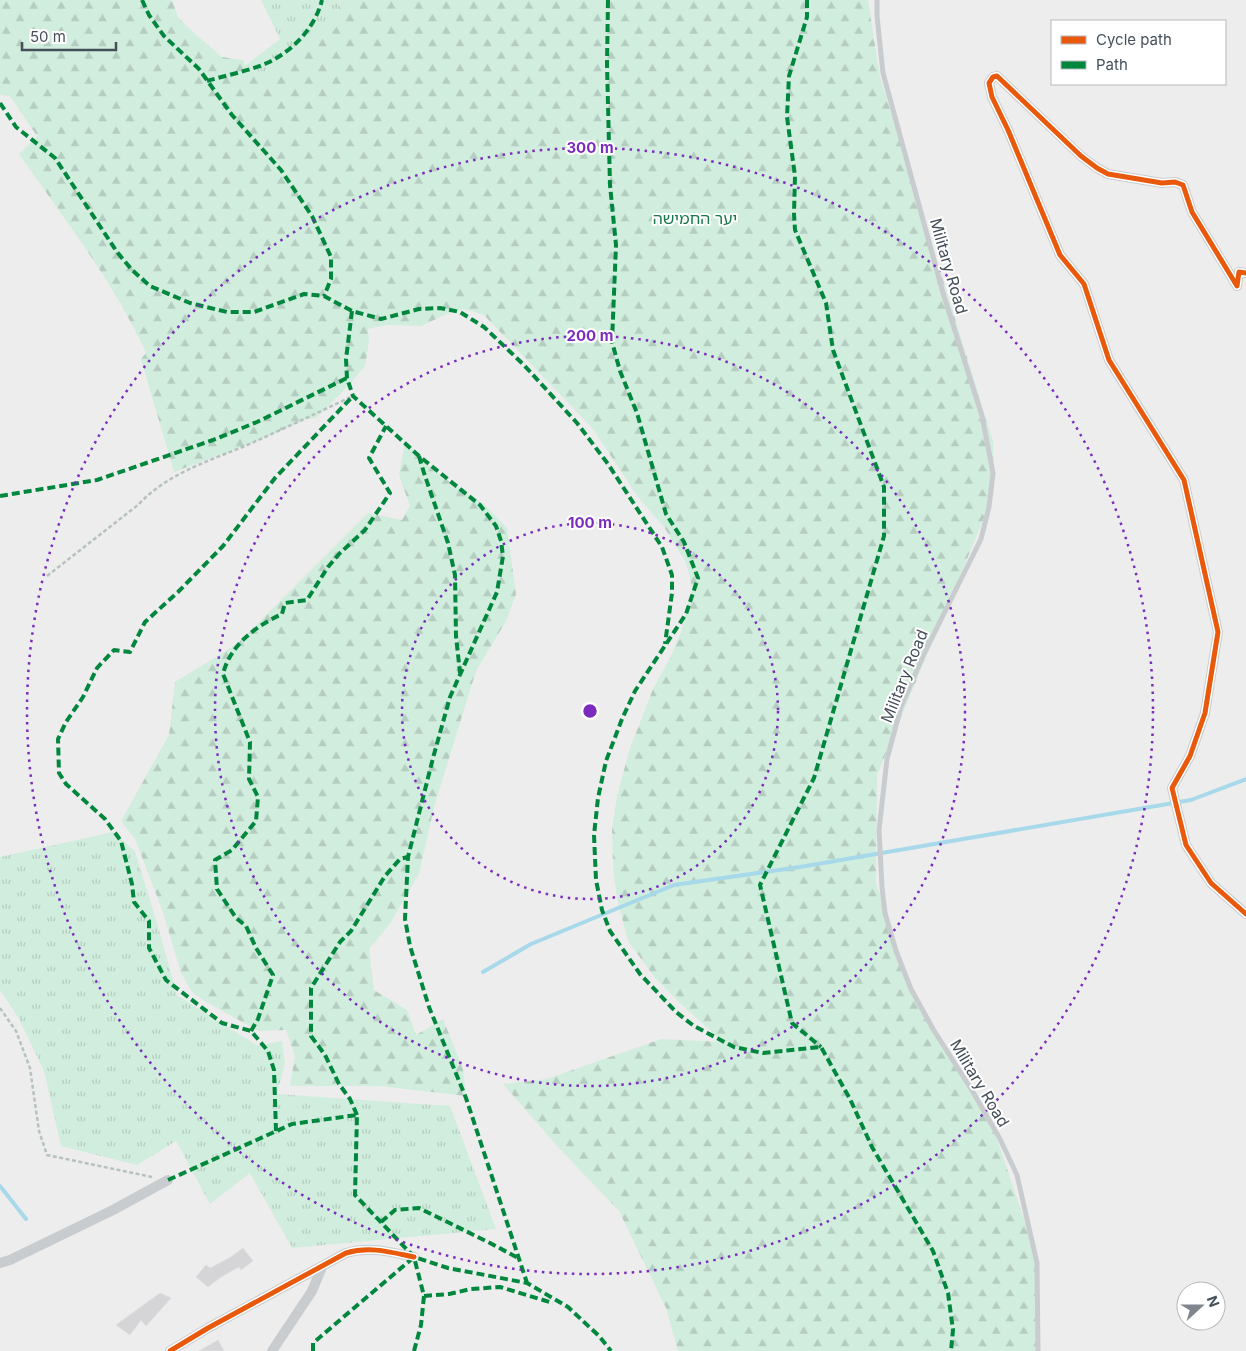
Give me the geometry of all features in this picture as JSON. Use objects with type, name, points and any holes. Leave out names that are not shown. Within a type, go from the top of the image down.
[{"type":"street","points":[[1246,273],[1239,272],[1237,286],[1192,212],[1183,185],[1175,182],[1162,183],[1108,174],[1097,168],[1081,156],[997,76],[993,77],[990,84],[992,97],[1016,148],[1060,255],[1084,284],[1109,360],[1184,480],[1218,632],[1205,713],[1190,756],[1172,788],[1186,845],[1211,884],[1246,914]]},
{"type":"street","points":[[0,1263],[10,1260],[113,1210],[168,1180]]},
{"type":"street","points":[[170,1351],[208,1328],[346,1253],[360,1249],[374,1249],[414,1257]]},
{"type":"street","points":[[272,1351],[312,1291],[322,1266]]},
{"type":"lane","name":"Military Road","points":[[878,0],[877,16],[883,73],[943,293],[982,416],[993,472],[989,507],[981,540],[923,656],[901,707],[886,759],[879,830],[882,887],[888,923],[896,952],[911,989],[978,1100],[1000,1139],[1017,1176],[1037,1263],[1038,1351]]},
{"type":"path","points":[[47,576],[159,486],[190,468],[245,446],[353,396]]},
{"type":"path","points":[[0,1008],[16,1031],[30,1068],[39,1131],[47,1155],[168,1180]]},
{"type":"green space","name":"יער החמישה","points":[[0,0],[172,0],[178,17],[222,57],[243,60],[245,66],[265,78],[336,28],[339,0],[868,0],[880,77],[993,441],[994,494],[877,775],[876,883],[910,984],[996,1136],[1035,1252],[1038,1351],[678,1351],[666,1308],[619,1211],[558,1147],[503,1084],[547,1079],[661,1039],[723,1042],[655,978],[628,941],[617,898],[613,866],[612,829],[617,797],[629,751],[653,689],[671,656],[682,629],[692,589],[685,561],[664,527],[638,497],[593,429],[484,315],[464,309],[449,313],[421,326],[386,325],[368,329],[369,342],[365,366],[316,418],[307,419],[252,443],[174,472],[141,359],[146,353],[104,276],[19,154],[37,136],[10,96],[0,95]]},
{"type":"green space","points":[[261,0],[339,0],[336,28],[265,78],[245,66],[280,39]]},
{"type":"green space","points":[[405,442],[429,466],[485,505],[507,528],[516,594],[506,621],[476,671],[434,807],[419,874],[389,925],[369,949],[374,990],[407,1010],[416,1035],[443,1019],[463,1069],[466,1096],[380,1086],[290,1086],[295,1056],[286,1030],[259,1031],[206,1002],[192,992],[181,973],[163,912],[135,839],[121,821],[169,735],[175,682],[237,644],[368,513],[402,520],[410,506],[399,475]]},
{"type":"green space","points":[[113,832],[135,851],[177,995],[258,1046],[282,1041],[285,1063],[277,1094],[450,1106],[496,1229],[292,1248],[250,1173],[210,1204],[176,1141],[137,1165],[61,1146],[44,1071],[18,1017],[0,990],[0,857]]},
{"type":"building","points":[[243,1248],[253,1261],[241,1270],[239,1267],[208,1287],[196,1277],[206,1265],[210,1268]]},
{"type":"building","points":[[160,1293],[171,1298],[146,1326],[141,1320],[130,1335],[116,1325]]},
{"type":"building","points":[[218,1340],[224,1351],[199,1351]]},
{"type":"waterway","points":[[483,972],[531,944],[674,885],[800,867],[1191,800],[1246,779]]},
{"type":"waterway","points":[[0,1186],[26,1219]]},
{"type":"marked path","points":[[142,0],[149,15],[164,36],[199,69],[232,115],[281,170],[312,216],[331,257],[331,279],[324,296]]},
{"type":"marked path","points":[[207,81],[260,66],[286,52],[308,29],[319,10],[322,0]]},
{"type":"marked path","points":[[608,0],[607,64],[610,185],[616,245],[612,342],[620,371],[637,413],[666,514],[684,542],[698,578],[686,614],[635,691],[606,761],[598,798],[594,835],[596,880],[602,910],[610,931],[640,974],[676,1012],[694,1026],[734,1047],[763,1053],[821,1047],[850,1099],[872,1147],[933,1251],[948,1293],[953,1330],[951,1351]]},
{"type":"marked path","points":[[807,0],[807,17],[789,76],[787,117],[795,176],[795,230],[826,303],[833,350],[884,487],[884,536],[814,778],[760,885],[792,1023],[821,1047]]},
{"type":"marked path","points":[[0,103],[16,127],[55,158],[117,252],[132,270],[150,286],[190,303],[227,312],[254,312],[304,294],[324,296],[352,311],[381,319],[419,309],[440,308],[460,312],[484,327],[523,364],[577,423],[608,464],[662,547],[672,575],[672,593],[665,644]]},
{"type":"marked path","points":[[352,311],[346,359],[347,378],[353,396],[419,456],[480,505],[496,526],[501,541],[503,556],[497,592],[450,697],[433,758],[408,857],[405,919],[410,946],[429,1007],[466,1098],[527,1283]]},
{"type":"marked path","points":[[0,496],[97,480],[213,440],[257,422],[347,378]]},
{"type":"marked path","points":[[276,1131],[274,1070],[268,1051],[251,1031],[222,1023],[166,980],[149,948],[149,921],[134,902],[132,884],[121,841],[105,819],[66,784],[59,773],[58,739],[66,722],[83,697],[97,668],[114,650],[130,652],[145,622],[178,592],[223,546],[275,478],[353,396]]},
{"type":"marked path","points":[[251,1031],[258,1019],[273,975],[256,948],[246,926],[236,918],[217,889],[215,860],[232,850],[256,821],[258,797],[249,779],[250,742],[223,674],[232,654],[245,638],[263,624],[282,614],[285,603],[307,600],[328,567],[365,530],[390,493],[369,458],[386,426]]},
{"type":"marked path","points":[[419,456],[448,543],[455,575],[456,636],[460,673]]},
{"type":"marked path","points":[[357,1115],[325,1055],[311,1036],[311,988],[340,942],[351,931],[385,876],[400,859],[408,857]]},
{"type":"marked path","points":[[168,1180],[292,1124],[357,1115],[355,1195],[414,1257],[448,1268],[527,1283],[568,1307],[599,1336],[611,1351]]},
{"type":"marked path","points":[[381,1222],[395,1210],[419,1208],[520,1259]]},
{"type":"marked path","points":[[313,1351],[313,1343],[414,1257]]},
{"type":"marked path","points":[[414,1257],[424,1296],[421,1325],[414,1351]]},
{"type":"marked path","points":[[424,1296],[500,1287],[553,1303]]},
{"type":"cycle path","points":[[1246,273],[1239,272],[1237,286],[1192,212],[1183,185],[1175,182],[1162,183],[1108,174],[1097,168],[1081,156],[997,76],[993,77],[989,83],[992,97],[1008,130],[1060,255],[1084,284],[1109,360],[1184,480],[1218,632],[1205,713],[1190,756],[1172,788],[1186,845],[1211,883],[1246,914]]},
{"type":"cycle path","points":[[170,1351],[208,1328],[346,1253],[372,1250],[414,1257]]}]
